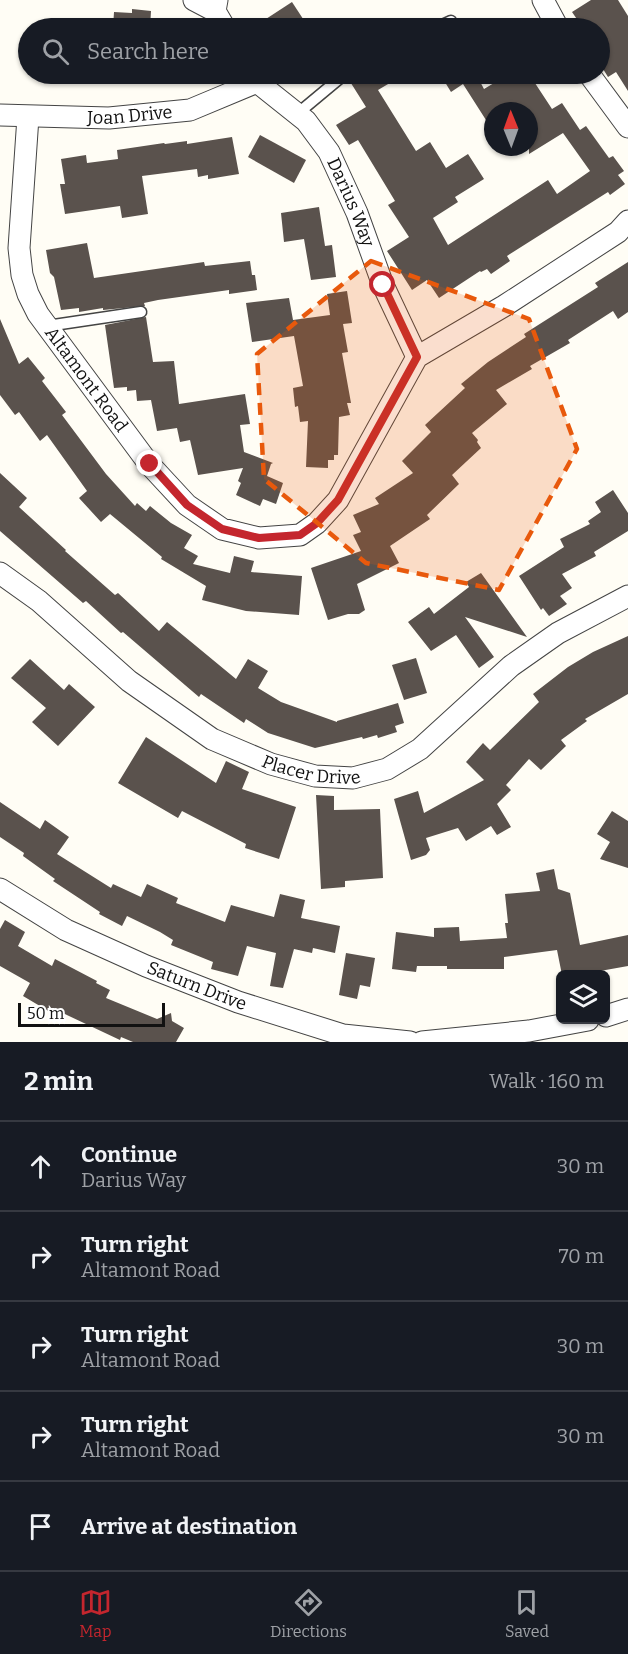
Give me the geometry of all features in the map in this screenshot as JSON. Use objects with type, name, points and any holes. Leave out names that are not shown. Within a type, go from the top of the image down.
[{"type":"street","points":[[194,0],[219,13]]},
{"type":"street","points":[[543,0],[553,18]]},
{"type":"street","name":"Joan Drive","points":[[0,115],[109,118],[190,110],[242,84]]},
{"type":"street","name":"Darius Way","points":[[261,84],[306,121],[328,152],[357,213],[383,285],[417,357]]},
{"type":"street","points":[[596,84],[628,128]]},
{"type":"street","name":"Altamont Road","points":[[28,117],[19,248],[22,274],[28,294],[47,326],[150,464],[187,505],[222,529],[259,538],[300,535],[317,523],[338,500],[417,357]]},
{"type":"street","points":[[417,357],[504,306],[618,232],[628,221]]},
{"type":"street","name":"Placer Drive","points":[[0,573],[39,601],[129,681],[212,739],[271,764],[315,776],[353,778],[387,769],[420,749],[511,666],[558,633],[628,596]]},
{"type":"street","name":"Saturn Drive","points":[[0,889],[66,930],[146,966],[238,1002],[343,1035],[411,1042]]},
{"type":"street","points":[[610,1015],[628,1009]]},
{"type":"street","points":[[422,1042],[529,1031],[567,1024]]},
{"type":"lane","points":[[297,114],[333,84]]},
{"type":"lane","points":[[47,326],[141,312]]},
{"type":"highlighted area","points":[[371,261],[529,319],[577,449],[499,590],[366,563],[264,479],[257,354]]},
{"type":"building","points":[[591,0],[618,0],[628,16],[628,91],[616,72],[610,76],[610,18],[576,18],[572,12]]},
{"type":"building","points":[[292,2],[302,18],[267,18]]},
{"type":"building","points":[[132,9],[151,11],[151,18],[114,18],[114,12],[132,13]]},
{"type":"building","points":[[352,84],[388,84],[378,90],[416,151],[430,142],[446,168],[468,154],[484,179],[455,197],[458,202],[433,218],[448,245],[548,180],[557,194],[590,171],[563,133],[538,148],[538,102],[484,102],[484,117],[463,84],[481,84],[484,89],[492,84],[536,84],[552,109],[562,103],[580,130],[586,126],[609,158],[613,156],[624,171],[618,175],[625,184],[610,195],[608,192],[507,256],[510,261],[491,274],[487,269],[480,271],[439,298],[427,280],[412,290],[387,251],[409,237],[388,205],[395,201],[358,140],[349,145],[336,125],[366,107]]},
{"type":"building","points":[[446,84],[463,84],[451,92]]},
{"type":"building","points":[[260,135],[306,160],[294,183],[248,157]]},
{"type":"building","points":[[232,137],[239,174],[208,179],[208,175],[198,177],[197,169],[142,176],[148,214],[122,218],[120,206],[65,214],[60,184],[65,184],[61,159],[86,155],[87,163],[118,159],[117,150],[187,141],[187,144]]},
{"type":"building","points":[[319,207],[325,246],[332,245],[336,277],[311,280],[304,239],[284,242],[281,213]]},
{"type":"building","points":[[87,243],[94,278],[204,262],[205,266],[250,261],[257,290],[229,294],[229,290],[158,300],[144,303],[145,306],[103,310],[103,308],[79,312],[79,308],[61,310],[46,250]]},
{"type":"building","points":[[628,262],[628,312],[618,319],[613,311],[568,340],[570,343],[530,366],[532,369],[496,390],[507,404],[472,433],[481,448],[452,475],[459,484],[427,515],[430,519],[390,546],[399,563],[357,584],[365,610],[359,614],[348,614],[328,620],[311,568],[361,551],[353,535],[361,532],[353,515],[379,504],[375,498],[413,473],[402,461],[431,432],[425,425],[465,388],[461,384],[488,362],[526,337],[524,334],[598,287],[595,283]]},
{"type":"building","points":[[347,291],[352,323],[343,324],[348,352],[342,353],[351,403],[347,403],[350,415],[339,417],[338,455],[334,455],[334,460],[328,460],[328,468],[306,467],[308,421],[300,422],[298,406],[295,407],[293,388],[303,386],[294,336],[252,342],[246,303],[289,298],[293,320],[330,315],[327,294]]},
{"type":"building","points":[[146,317],[153,362],[174,361],[179,404],[245,394],[250,424],[240,425],[244,452],[273,463],[267,476],[283,483],[276,504],[263,499],[260,506],[236,495],[241,483],[238,481],[243,468],[198,475],[190,440],[180,442],[177,428],[157,431],[151,400],[137,401],[136,390],[127,391],[127,387],[114,388],[105,325]]},
{"type":"building","points":[[0,319],[19,364],[28,357],[45,378],[42,381],[66,412],[62,415],[106,474],[135,506],[137,503],[146,511],[150,506],[171,523],[192,535],[184,548],[198,556],[193,564],[230,573],[234,556],[254,561],[251,572],[302,576],[299,615],[246,611],[202,600],[206,586],[161,559],[162,557],[110,514],[101,522],[79,498],[87,491],[47,435],[40,441],[19,412],[15,415],[0,395]]},
{"type":"building","points":[[0,473],[27,498],[19,507],[115,595],[118,593],[159,631],[167,622],[236,679],[248,659],[268,671],[258,688],[281,702],[337,722],[398,703],[404,723],[395,726],[397,732],[378,738],[377,735],[363,739],[362,737],[315,748],[268,733],[246,719],[244,723],[201,694],[199,697],[86,601],[83,603],[0,531]]},
{"type":"building","points":[[613,490],[628,513],[628,531],[594,552],[596,556],[562,574],[572,588],[560,596],[567,604],[549,616],[543,608],[541,610],[519,576],[564,547],[560,539],[590,524],[588,521],[601,512],[595,502]]},
{"type":"building","points":[[481,573],[527,637],[465,617],[494,657],[479,668],[456,635],[431,651],[408,622],[429,607],[434,614],[469,587],[466,582]]},
{"type":"building","points":[[628,636],[628,694],[585,719],[587,721],[561,740],[566,746],[541,770],[529,759],[506,785],[511,790],[497,804],[511,827],[497,835],[491,826],[466,841],[458,828],[426,838],[430,850],[426,855],[411,860],[394,799],[418,791],[424,813],[484,780],[466,762],[483,743],[490,750],[539,702],[533,694],[568,667],[593,652]]},
{"type":"building","points":[[416,658],[427,693],[404,700],[392,665]]},
{"type":"building","points":[[30,659],[64,690],[69,684],[95,707],[58,746],[32,722],[46,708],[11,678]]},
{"type":"building","points":[[146,737],[216,783],[226,761],[249,772],[242,789],[296,807],[279,859],[245,848],[246,844],[182,811],[178,818],[118,783]]},
{"type":"building","points":[[316,795],[334,796],[334,810],[380,809],[383,878],[345,881],[345,887],[321,889]]},
{"type":"building","points":[[0,802],[40,829],[45,820],[69,837],[57,854],[111,888],[113,884],[141,897],[147,884],[178,898],[176,903],[225,922],[231,905],[274,917],[280,894],[305,900],[301,918],[340,926],[335,953],[313,948],[312,953],[294,949],[283,988],[270,986],[276,953],[247,946],[238,976],[211,969],[213,962],[171,945],[173,940],[160,932],[127,916],[122,926],[99,914],[100,912],[53,881],[55,879],[23,856],[24,853],[0,837]]},
{"type":"building","points":[[612,811],[628,821],[628,868],[600,859],[610,842],[597,834]]},
{"type":"building","points":[[554,869],[558,889],[570,893],[580,945],[628,935],[628,966],[606,970],[561,970],[557,950],[504,957],[504,969],[447,969],[447,966],[417,966],[416,972],[392,969],[396,932],[434,937],[434,928],[459,927],[460,941],[507,938],[505,894],[540,891],[536,873]]},
{"type":"building","points":[[5,920],[25,932],[18,946],[52,966],[55,959],[97,981],[96,983],[110,990],[106,998],[157,1019],[171,1013],[172,1021],[184,1028],[176,1042],[133,1042],[121,1037],[120,1040],[52,1008],[50,1012],[23,996],[30,983],[0,966],[0,929]]},
{"type":"building","points":[[346,953],[375,958],[370,987],[360,985],[357,999],[339,995]]},
{"type":"route","points":[[150,464],[187,505],[222,529],[259,538],[300,535],[317,523],[338,500],[417,357],[383,285]]}]
